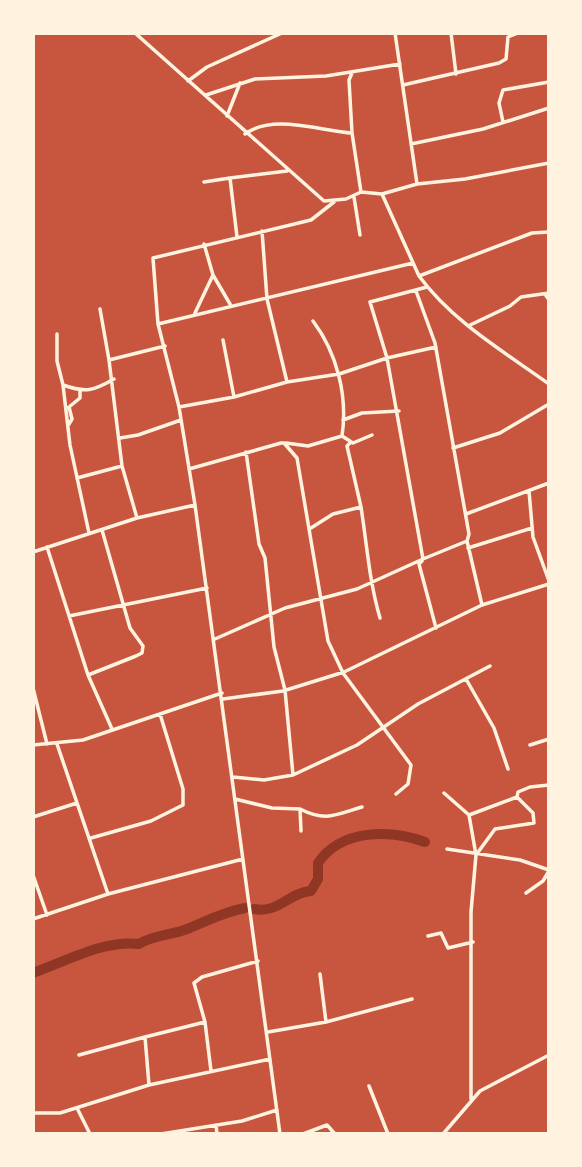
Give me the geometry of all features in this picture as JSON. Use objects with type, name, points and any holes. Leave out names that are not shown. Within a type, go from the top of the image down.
[{"type":"street","points":[[135,33],[318,198],[334,202]]},
{"type":"street","points":[[188,81],[207,67],[282,33]]},
{"type":"street","points":[[396,33],[417,184]]},
{"type":"street","points":[[451,33],[456,75]]},
{"type":"street","points":[[403,85],[456,75],[503,61],[508,37],[518,33]]},
{"type":"street","points":[[205,96],[255,79],[352,73],[400,64]]},
{"type":"street","points":[[352,73],[349,80],[352,133],[362,192]]},
{"type":"street","points":[[503,122],[499,103],[503,90],[549,82]]},
{"type":"street","points":[[227,116],[240,83]]},
{"type":"street","points":[[411,144],[549,108]]},
{"type":"street","points":[[245,134],[256,127],[279,124],[352,133]]},
{"type":"street","points":[[280,1134],[215,639],[179,407],[158,324],[153,258],[310,220],[334,202],[362,192],[382,194],[417,184],[465,179],[549,163]]},
{"type":"street","points":[[204,182],[289,171]]},
{"type":"street","points":[[230,178],[237,237]]},
{"type":"street","points":[[382,194],[427,288],[468,326],[549,384]]},
{"type":"street","points":[[354,197],[360,235]]},
{"type":"street","points":[[262,231],[267,299],[287,382]]},
{"type":"street","points":[[419,276],[532,233],[549,232]]},
{"type":"street","points":[[204,244],[213,275],[230,304]]},
{"type":"street","points":[[158,324],[230,304],[267,299],[413,263]]},
{"type":"street","points":[[195,313],[213,275]]},
{"type":"street","points":[[424,559],[399,411],[370,302],[427,288]]},
{"type":"street","points":[[416,291],[436,347],[466,514],[468,548],[482,605]]},
{"type":"street","points":[[468,326],[510,306],[521,297],[547,293],[549,300]]},
{"type":"street","points":[[100,309],[114,379],[122,466],[137,518]]},
{"type":"street","points":[[313,321],[327,339],[339,374],[342,436]]},
{"type":"street","points":[[57,334],[57,361],[63,384],[76,479],[89,534]]},
{"type":"street","points":[[223,341],[234,397]]},
{"type":"street","points":[[109,360],[165,346]]},
{"type":"street","points":[[179,407],[234,397],[287,382],[339,374],[387,358],[436,347]]},
{"type":"street","points":[[63,384],[80,391],[104,387],[114,379]]},
{"type":"street","points":[[69,424],[72,419],[69,407],[80,398],[80,391]]},
{"type":"street","points":[[453,448],[500,433],[549,404]]},
{"type":"street","points":[[343,420],[362,413],[399,411]]},
{"type":"street","points":[[119,438],[138,435],[181,420]]},
{"type":"street","points":[[372,435],[347,446],[361,506],[366,553],[371,564],[370,583],[380,618]]},
{"type":"street","points":[[189,469],[284,443],[308,446],[342,436]]},
{"type":"street","points":[[342,436],[350,443]]},
{"type":"street","points":[[284,443],[296,458],[311,528],[325,633],[343,673],[411,765],[408,784],[396,794]]},
{"type":"street","points":[[246,452],[259,544],[265,558],[274,648],[285,690],[293,775]]},
{"type":"street","points":[[76,479],[122,466]]},
{"type":"street","points":[[466,514],[549,483]]},
{"type":"street","points":[[223,699],[285,690],[343,673],[482,605],[549,582],[532,528],[529,491]]},
{"type":"street","points":[[33,552],[137,518],[195,505]]},
{"type":"street","points":[[311,528],[333,514],[361,506]]},
{"type":"street","points":[[468,548],[532,528]]},
{"type":"street","points":[[88,675],[142,653],[143,646],[130,628],[102,530]]},
{"type":"street","points":[[215,639],[271,615],[370,583],[467,541]]},
{"type":"street","points":[[47,547],[88,675],[112,729]]},
{"type":"street","points":[[424,559],[419,564],[436,628]]},
{"type":"street","points":[[69,616],[207,588]]},
{"type":"street","points":[[233,777],[264,780],[293,775],[384,729],[418,704],[490,666]]},
{"type":"street","points":[[466,679],[494,728],[508,769]]},
{"type":"street","points":[[33,688],[47,744]]},
{"type":"street","points":[[33,745],[83,740],[222,693]]},
{"type":"street","points":[[91,838],[151,821],[183,805],[183,789],[160,714]]},
{"type":"street","points":[[530,745],[549,739]]},
{"type":"street","points":[[57,744],[108,894]]},
{"type":"street","points":[[517,797],[518,792],[530,787],[549,785]]},
{"type":"street","points":[[444,793],[470,815],[476,855],[471,912],[471,1099]]},
{"type":"street","points":[[470,815],[517,797]]},
{"type":"street","points":[[476,855],[495,830],[534,823],[533,813],[517,797]]},
{"type":"street","points":[[235,799],[272,808],[300,810],[317,818],[328,818],[362,807]]},
{"type":"street","points":[[33,817],[77,803]]},
{"type":"street","points":[[300,810],[301,831]]},
{"type":"street","points":[[447,849],[520,860],[549,870],[543,881],[526,893]]},
{"type":"street","points":[[33,919],[108,894],[243,859]]},
{"type":"street","points":[[33,875],[47,915]]},
{"type":"street","points":[[428,936],[442,933],[449,948],[472,942]]},
{"type":"street","points":[[211,1071],[205,1022],[194,983],[197,979],[258,961]]},
{"type":"street","points":[[320,974],[326,1021]]},
{"type":"street","points":[[268,1032],[326,1021],[412,999]]},
{"type":"street","points":[[79,1055],[205,1022]]},
{"type":"street","points":[[145,1037],[149,1085]]},
{"type":"street","points":[[443,1134],[471,1099],[520,1068],[549,1055]]},
{"type":"street","points":[[33,1113],[60,1113],[149,1085],[270,1059]]},
{"type":"street","points":[[369,1086],[388,1134]]},
{"type":"street","points":[[77,1108],[90,1134]]},
{"type":"street","points":[[161,1134],[216,1125],[277,1110]]},
{"type":"street","points":[[216,1125],[217,1134]]},
{"type":"street","points":[[303,1134],[327,1125],[335,1134]]},
{"type":"waterway","points":[[254,909],[277,906],[311,891],[318,879],[318,863],[328,852],[353,838],[382,834],[425,842]]},
{"type":"waterway","points":[[33,973],[99,948],[139,944],[245,908]]}]
